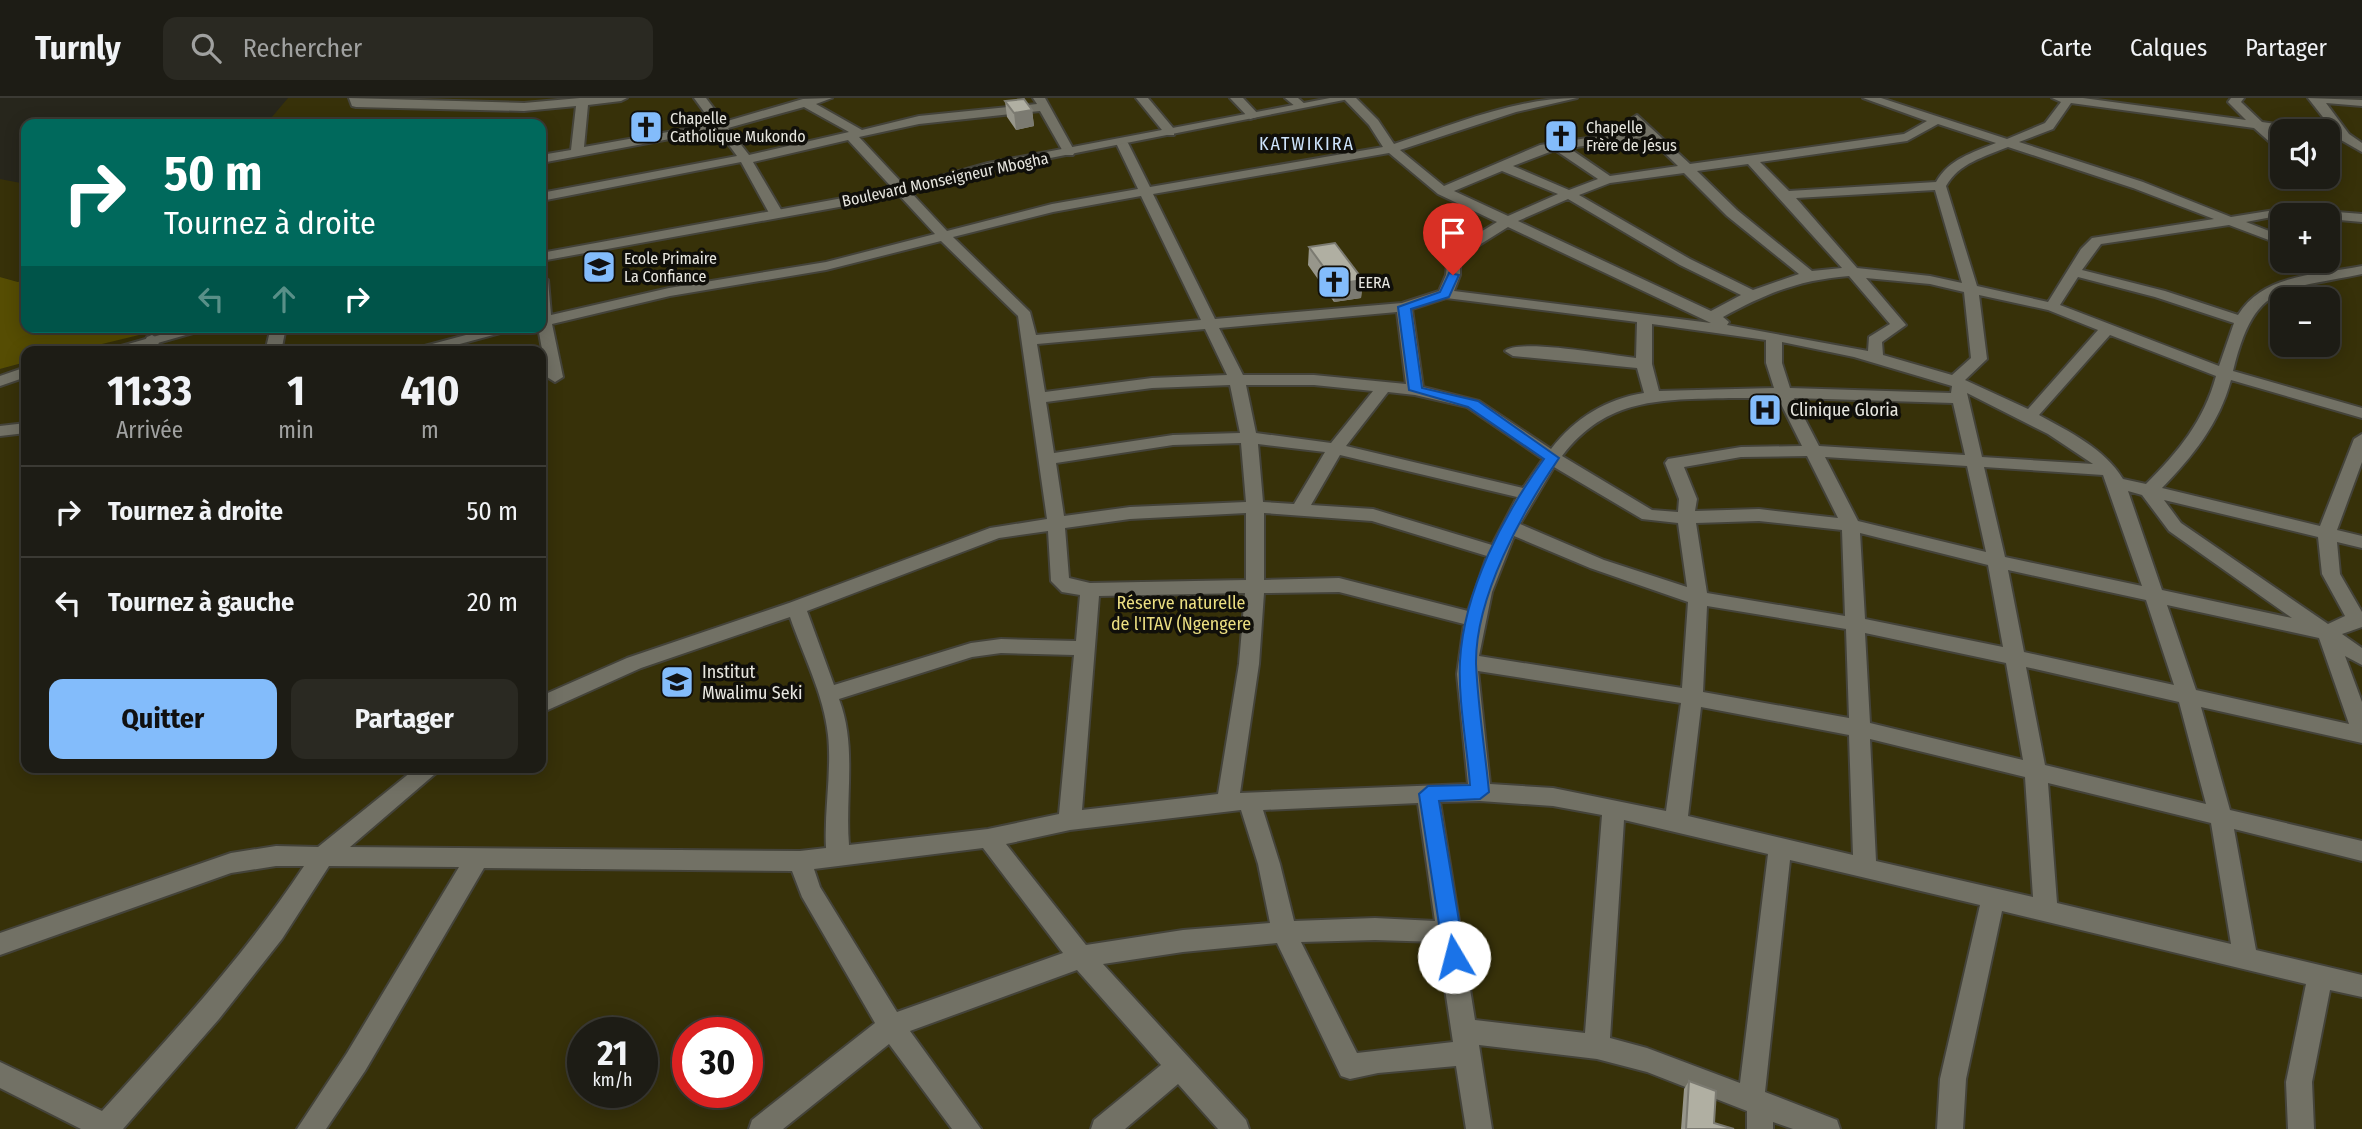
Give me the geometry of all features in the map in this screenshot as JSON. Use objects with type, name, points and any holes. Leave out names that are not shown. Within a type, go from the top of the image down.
[{"type":"street","points":[[355,98],[353,100],[356,104],[475,107],[621,98]]},
{"type":"street","points":[[700,98],[746,159],[776,213]]},
{"type":"street","points":[[796,98],[856,135],[945,234],[1025,315],[1056,522],[1060,581],[1069,587],[1090,590],[1339,585],[1475,620]]},
{"type":"street","points":[[546,158],[721,126],[810,105],[826,98]]},
{"type":"street","points":[[1142,98],[1170,132]]},
{"type":"street","points":[[1236,98],[1254,116]]},
{"type":"street","points":[[1348,98],[1374,124],[1391,149],[1443,191],[1735,328]]},
{"type":"street","name":"Boulevard Monseigneur Mbogha","points":[[546,256],[905,191],[988,167],[1254,116],[1296,101],[1348,98]]},
{"type":"street","points":[[546,320],[622,306],[669,292],[826,266],[1052,208],[1391,149],[1514,109],[1570,98]]},
{"type":"street","points":[[1869,98],[2138,185],[2270,236]]},
{"type":"street","points":[[2316,98],[2362,103]]},
{"type":"street","points":[[2316,98],[2346,137],[2362,148]]},
{"type":"street","points":[[2046,911],[2036,774],[1997,561],[1959,389],[1979,359],[1980,344],[1970,286],[1940,186],[1948,172],[1965,160],[2049,126],[2066,99],[2270,128]]},
{"type":"street","points":[[2232,100],[2270,138]]},
{"type":"street","points":[[577,153],[584,101]]},
{"type":"street","points":[[546,196],[746,159],[964,111],[1041,103],[1069,152]]},
{"type":"street","points":[[1637,119],[1732,213],[1809,275]]},
{"type":"street","points":[[1445,294],[1453,275],[1453,256],[1477,237],[1568,194],[1608,180],[1684,167],[1907,137],[1938,119]]},
{"type":"street","points":[[1443,191],[1556,145],[1649,133]]},
{"type":"street","points":[[2340,136],[2362,139]]},
{"type":"street","points":[[1122,143],[1237,380],[1249,438],[1255,507],[1255,585],[1239,802],[1269,864],[1284,932],[1350,1067],[1466,1042],[1597,1047],[1647,1060],[1757,1110],[1827,1129]]},
{"type":"street","points":[[1556,145],[1608,180]]},
{"type":"street","points":[[1749,158],[1786,195],[1899,325],[1874,340],[1876,357]]},
{"type":"street","points":[[1502,166],[1568,194],[1685,262],[1752,295]]},
{"type":"street","points":[[1786,195],[1940,186]]},
{"type":"street","points":[[2052,307],[2097,241],[2287,212],[2362,218]]},
{"type":"street","points":[[2340,264],[2360,272]]},
{"type":"street","points":[[1712,317],[1752,295],[1809,275],[1853,272],[1970,286],[2052,307],[2226,374],[2362,413]]},
{"type":"street","points":[[2074,272],[2160,294],[2240,320]]},
{"type":"street","points":[[2150,492],[2189,450],[2213,411],[2240,320],[2269,291],[2287,284],[2360,272]]},
{"type":"street","points":[[1030,340],[1404,307],[1445,294],[1735,328],[1876,357],[2031,415],[2083,447],[2114,477],[2156,596],[2221,818],[2245,957]]},
{"type":"street","points":[[1404,307],[1415,390]]},
{"type":"street","points":[[1645,318],[1644,364],[1653,397]]},
{"type":"street","points":[[2031,415],[2106,330]]},
{"type":"street","points":[[149,346],[189,333]]},
{"type":"street","points":[[435,346],[490,333]]},
{"type":"street","points":[[545,333],[555,377]]},
{"type":"street","points":[[1774,336],[1774,363],[1784,394],[1851,525],[1854,624],[1862,729],[1865,867]]},
{"type":"street","points":[[1513,351],[1644,364]]},
{"type":"street","points":[[0,381],[21,374]]},
{"type":"street","points":[[1036,398],[1152,383],[1237,380],[1314,380],[1415,390],[1473,404],[1552,458],[1648,515],[1759,515],[1851,525],[1997,561],[2327,633],[2359,619],[2331,574],[2327,533],[2362,439]]},
{"type":"street","points":[[1300,509],[1335,449],[1384,387]]},
{"type":"street","points":[[1480,792],[1468,662],[1475,620],[1496,552],[1526,494],[1552,458],[1594,417],[1606,410],[1653,397],[1959,389]]},
{"type":"street","points":[[0,431],[21,429]]},
{"type":"street","points":[[1045,460],[1120,447],[1249,438],[1335,449],[1526,494]]},
{"type":"street","points":[[1676,822],[1692,698],[1699,598],[1686,516],[1688,499],[1674,463],[1741,452],[1812,451],[1973,459],[2114,477],[2150,492],[2362,542]]},
{"type":"street","points":[[2150,492],[2175,527],[2362,659]]},
{"type":"street","points":[[546,702],[576,685],[644,658],[796,608],[996,532],[1056,522],[1165,510],[1255,507],[1300,509],[1373,515],[1496,552]]},
{"type":"street","points":[[1510,527],[1597,564],[1699,598],[1854,624],[2362,733]]},
{"type":"street","points":[[1070,821],[1090,590]]},
{"type":"street","points":[[796,608],[828,695],[839,737],[835,814],[838,858]]},
{"type":"street","points":[[2327,633],[2362,733]]},
{"type":"street","points":[[828,695],[971,650],[1001,646],[1086,648]]},
{"type":"street","points":[[1468,662],[1862,729],[1950,749],[2036,774],[2362,851]]},
{"type":"street","points":[[0,1075],[106,1128],[210,1011],[274,932],[322,857],[425,773]]},
{"type":"street","points":[[0,944],[231,863],[276,856],[800,861],[988,838],[1070,821],[1239,802],[1480,792],[1552,797],[1614,808],[2362,986]]},
{"type":"street","points":[[1428,794],[1479,1129]]},
{"type":"street","points":[[1597,1047],[1614,808]]},
{"type":"street","points":[[988,838],[1081,957],[1178,1068],[1236,1129]]},
{"type":"street","points":[[1757,1110],[1780,849]]},
{"type":"street","points":[[310,1129],[356,1062],[478,857]]},
{"type":"street","points":[[800,861],[810,890],[891,1026],[968,1129]]},
{"type":"street","points":[[1950,1129],[1954,1079],[1993,899]]},
{"type":"street","points":[[762,1129],[891,1026],[1081,957],[1184,941],[1284,932],[1375,929],[1451,932]]},
{"type":"street","points":[[2301,1129],[2299,1082],[2320,976]]},
{"type":"street","points":[[1104,1129],[1178,1068]]},
{"type":"green space","name":"Réserve naturelle de l'ITAV (Ngengere","points":[[288,98],[2362,98],[2362,1129],[0,1129],[0,369],[21,363],[21,773],[546,773],[546,346],[93,346],[144,333],[546,333],[546,119],[270,119]]},
{"type":"green space","points":[[0,179],[21,183],[21,280],[18,282],[0,277]]},
{"type":"shaded area","points":[[0,277],[18,282],[21,280],[21,333],[147,333],[94,346],[21,346],[21,363],[0,369]]},
{"type":"building","points":[[1024,99],[1032,110],[1014,113],[1005,101]]},
{"type":"building","points":[[1335,243],[1363,280],[1336,284],[1309,247]]},
{"type":"building","points":[[1689,1081],[1716,1091],[1714,1123],[1734,1129],[1686,1129]]},
{"type":"place","name":"Chapelle Catholique Mukondo","points":[[646,127]]},
{"type":"place","name":"Chapelle Frère de Jésus","points":[[1561,136]]},
{"type":"place","name":"Ecole Primaire La Confiance","points":[[599,267]]},
{"type":"place","name":"EERA","points":[[1334,282]]},
{"type":"place","name":"Clinique Gloria","points":[[1765,410]]},
{"type":"place","name":"Institut Mwalimu Seki","points":[[677,682]]},
{"type":"district","name":"KATWIKIRA","points":[[1307,144]]},
{"type":"route","points":[[1453,275],[1445,294],[1404,307],[1415,390],[1473,404],[1552,458],[1526,494],[1496,552],[1475,620],[1468,662],[1480,792],[1428,794],[1454,957]]}]
